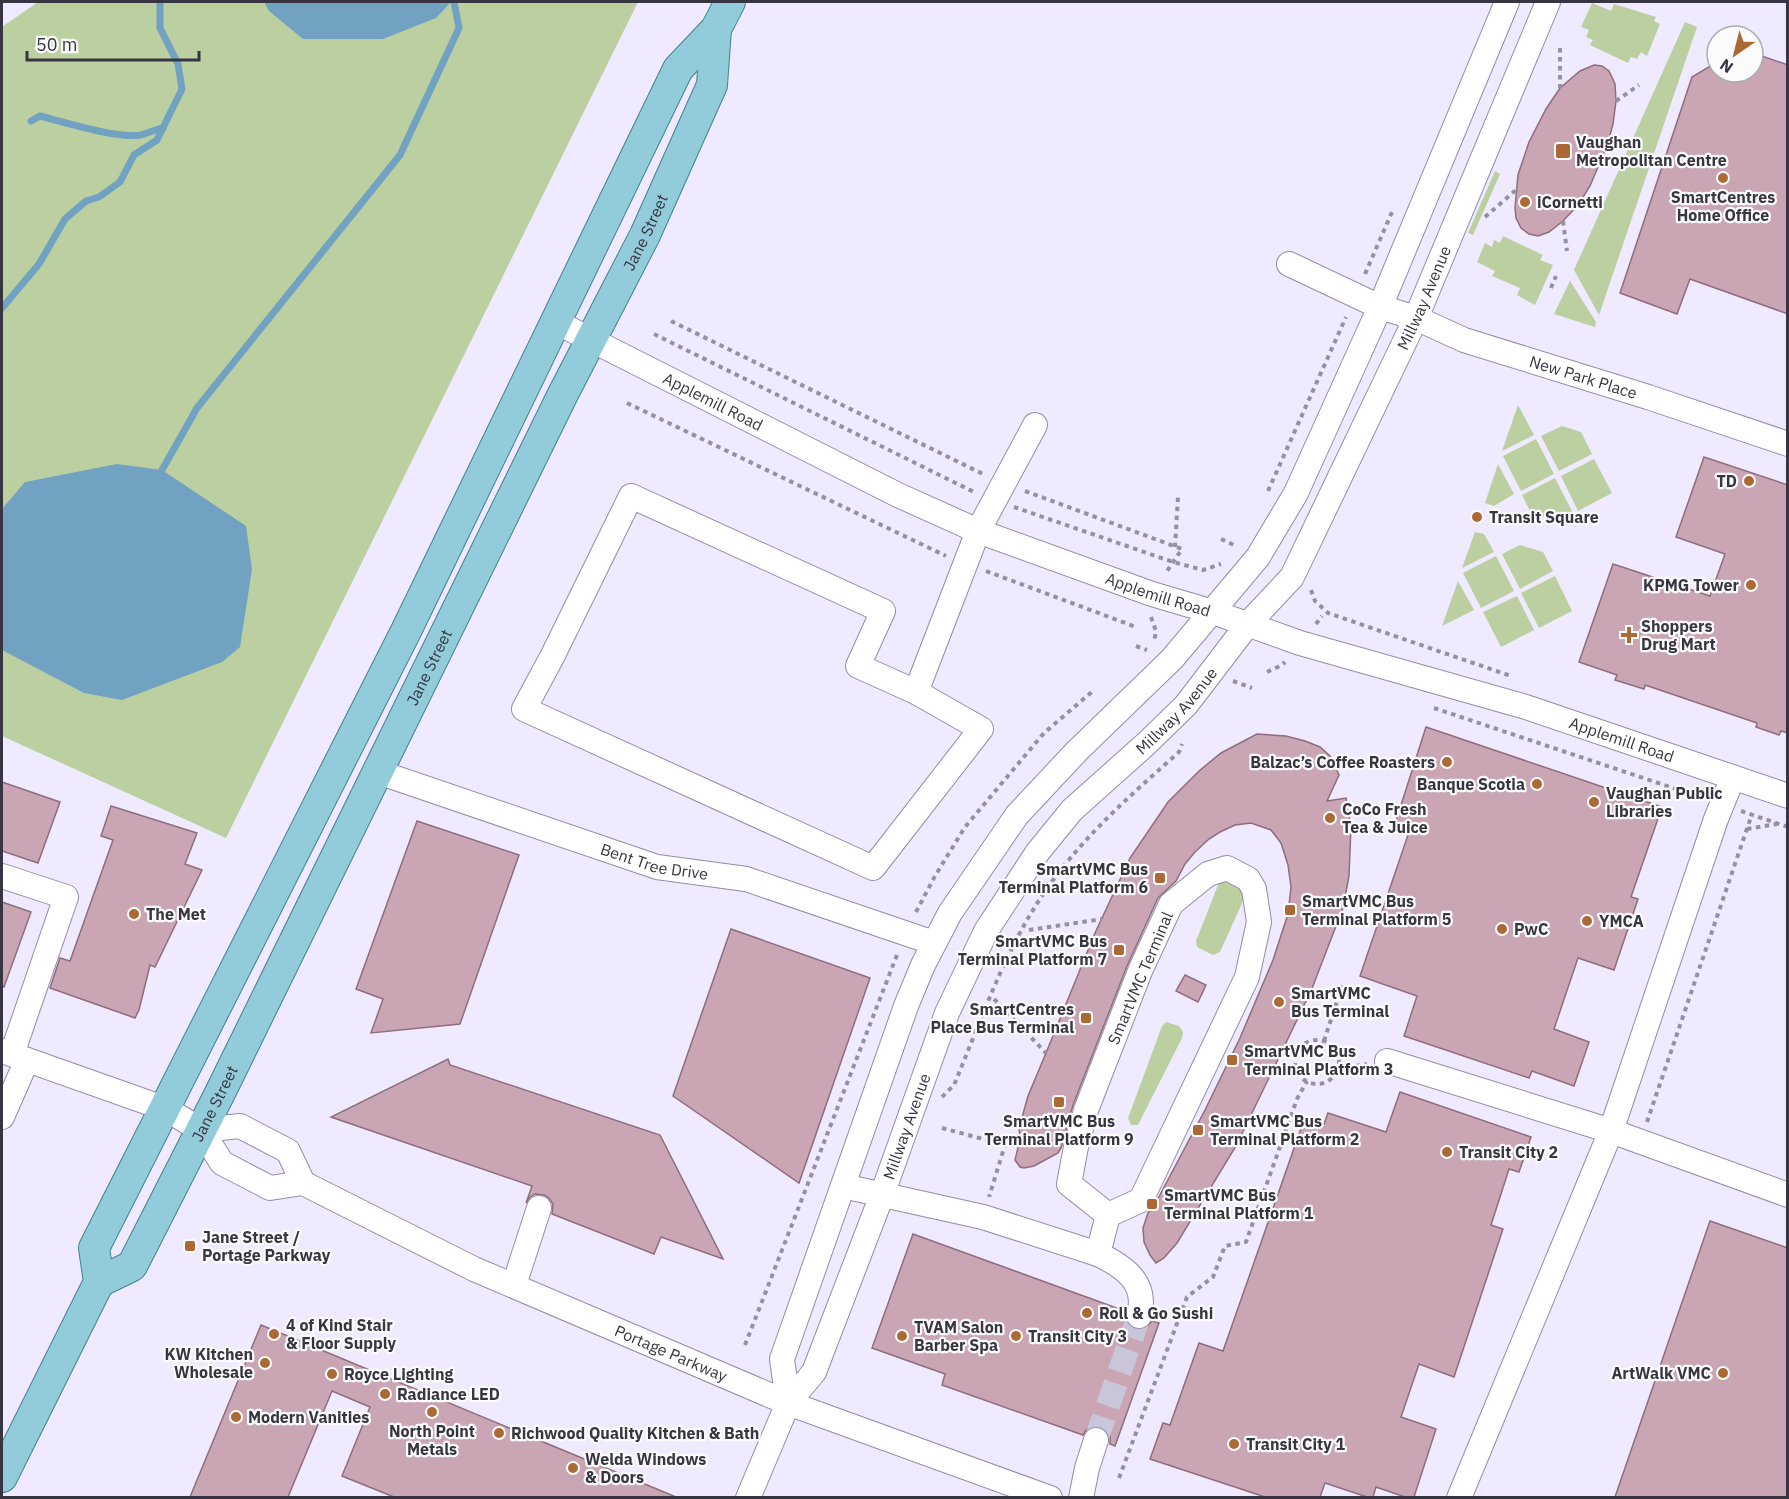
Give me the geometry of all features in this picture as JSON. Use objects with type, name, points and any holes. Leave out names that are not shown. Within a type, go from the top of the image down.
[{"type":"main road","name":"Jane Street","points":[[716,29],[712,85],[645,235],[590,340],[132,1266],[99,1282],[94,1248],[406,631],[678,69],[716,29],[730,2]]},
{"type":"main road","points":[[2,1477],[99,1282]]},
{"type":"street","points":[[788,1402],[782,1359],[906,1006],[934,943],[950,913],[1017,815],[1077,751],[1172,659],[1258,557],[1296,493],[1380,307],[1507,2]]},
{"type":"street","name":"Millway Avenue","points":[[748,1497],[788,1402],[814,1372],[882,1195],[947,1013],[986,931],[1036,853],[1072,810],[1186,705],[1248,624],[1292,577],[1416,318],[1548,2]]},
{"type":"street","name":"New Park Place","points":[[1289,264],[1380,307],[1416,318],[1464,340],[1648,397],[1788,444]]},
{"type":"street","name":"Applemill Road","points":[[556,322],[898,495],[978,531],[1152,594],[1213,612],[1300,643],[1526,707],[1788,796]]},
{"type":"street","points":[[916,692],[978,531],[1035,425]]},
{"type":"street","points":[[631,496],[883,611],[858,666],[916,692],[981,729],[873,868],[525,709],[631,496]]},
{"type":"street","name":"Bent Tree Drive","points":[[378,772],[657,867],[746,879],[934,943]]},
{"type":"street","points":[[1459,1497],[1611,1131],[1716,819],[1733,777]]},
{"type":"street","name":"SmartVMC Terminal","points":[[1227,868],[1248,879],[1254,889],[1259,922],[1247,977],[1141,1200],[1108,1215],[1069,1184],[1086,1110],[1140,971],[1171,904],[1208,874],[1227,868]]},
{"type":"street","points":[[2,876],[66,897],[13,1055],[3,1108]]},
{"type":"street","points":[[13,1055],[166,1109],[201,1130],[222,1163],[270,1188],[303,1183],[288,1151],[240,1126],[201,1130]]},
{"type":"street","points":[[1387,1061],[1611,1131],[1788,1195]]},
{"type":"street","name":"Portage Parkway","points":[[303,1183],[474,1269],[788,1402],[1050,1497]]},
{"type":"street","points":[[843,1186],[983,1218],[1098,1254],[1118,1264],[1136,1281],[1142,1295],[1139,1316]]},
{"type":"street","points":[[514,1285],[539,1208]]},
{"type":"street","points":[[1098,1254],[1108,1215]]},
{"type":"street","points":[[1081,1497],[1096,1440]]},
{"type":"path","points":[[1560,48],[1560,88]]},
{"type":"path","points":[[1616,101],[1639,85]]},
{"type":"path","points":[[1480,221],[1516,190]]},
{"type":"path","points":[[1563,221],[1567,250]]},
{"type":"path","points":[[1551,288],[1556,276]]},
{"type":"path","points":[[671,321],[916,443],[1003,483],[1182,549]]},
{"type":"path","points":[[654,334],[964,487]]},
{"type":"path","points":[[627,403],[941,554],[1136,627]]},
{"type":"path","points":[[1175,547],[1178,497]]},
{"type":"path","points":[[1022,509],[1173,562]]},
{"type":"path","points":[[1310,584],[1315,601],[1328,613],[1511,676]]},
{"type":"path","points":[[1426,705],[1647,779]]},
{"type":"path","points":[[939,1100],[954,1084],[1001,972],[1025,924],[1050,883],[1115,808],[1179,752],[1185,735]]},
{"type":"path","points":[[1640,1143],[1762,787]]},
{"type":"path","points":[[1747,829],[1778,824],[1788,827]]},
{"type":"path","points":[[1029,930],[1102,919]]},
{"type":"path","points":[[1324,1041],[1343,983]]},
{"type":"path","points":[[994,999],[1046,1053]]},
{"type":"path","points":[[1324,1041],[1335,1048],[1338,1054],[1338,1069],[1329,1080],[1322,1083],[1308,1081],[1298,1071],[1296,1065],[1298,1052],[1308,1042],[1324,1041]]},
{"type":"path","points":[[1119,1478],[1188,1297],[1213,1278],[1225,1246],[1246,1242],[1297,1099],[1308,1081]]},
{"type":"path","points":[[942,1128],[1005,1145],[983,1218]]},
{"type":"green space","points":[[38,2],[638,2],[226,838],[2,736],[2,27]]},
{"type":"green space","points":[[1592,3],[1611,11],[1614,4],[1656,17],[1654,21],[1660,24],[1647,56],[1641,52],[1637,59],[1631,57],[1628,63],[1590,45],[1593,40],[1586,37],[1589,30],[1581,27]]},
{"type":"green space","points":[[1685,22],[1697,27],[1599,315],[1574,270]]},
{"type":"green space","points":[[1495,171],[1500,174],[1473,235],[1468,233]]},
{"type":"green space","points":[[1503,236],[1543,255],[1540,260],[1553,265],[1535,305],[1517,295],[1520,288],[1492,276],[1495,271],[1477,262],[1485,243],[1492,247],[1494,240],[1500,243]]},
{"type":"green space","points":[[1570,281],[1596,322],[1595,327],[1554,314]]},
{"type":"green space","points":[[1518,405],[1534,435],[1502,451]]},
{"type":"green space","points":[[1562,426],[1581,432],[1592,454],[1559,471],[1541,436]]},
{"type":"green space","points":[[1536,439],[1554,474],[1521,491],[1503,456]]},
{"type":"green space","points":[[1594,459],[1612,493],[1578,511],[1561,476]]},
{"type":"green space","points":[[1498,464],[1514,494],[1494,506],[1485,503]]},
{"type":"green space","points":[[1555,478],[1573,513],[1556,521],[1531,513],[1522,495]]},
{"type":"green space","points":[[1475,532],[1484,534],[1494,552],[1462,568]]},
{"type":"green space","points":[[1520,545],[1543,552],[1553,571],[1520,589],[1502,554]]},
{"type":"green space","points":[[1496,556],[1514,591],[1481,608],[1463,573]]},
{"type":"green space","points":[[1555,576],[1572,611],[1539,628],[1521,593]]},
{"type":"green space","points":[[1458,581],[1474,610],[1442,626]]},
{"type":"green space","points":[[1517,596],[1534,630],[1501,647],[1483,612]]},
{"type":"green space","points":[[1222,875],[1248,890],[1220,952],[1213,955],[1197,947],[1196,941]]},
{"type":"green space","points":[[1166,1022],[1179,1026],[1183,1032],[1182,1038],[1138,1125],[1131,1125],[1128,1118],[1162,1026]]},
{"type":"water","points":[[264,2],[451,2],[436,18],[383,39],[303,39],[269,11]]},
{"type":"water","points":[[117,464],[162,470],[246,526],[252,569],[240,647],[222,662],[122,700],[84,693],[2,650],[2,509],[25,482]]},
{"type":"building","name":"SmartCentres Home Office","points":[[1765,57],[1788,65],[1788,314],[1690,279],[1677,314],[1620,293],[1692,77],[1705,69],[1705,84],[1765,84]]},
{"type":"building","name":"Vaughan Metropolitan Centre","points":[[1594,65],[1602,66],[1609,71],[1615,84],[1616,101],[1607,146],[1590,186],[1578,205],[1549,232],[1538,236],[1529,234],[1521,228],[1516,218],[1515,208],[1518,175],[1529,142],[1560,88],[1580,71]]},
{"type":"building","name":"KPMG Tower","points":[[1704,457],[1788,485],[1788,733],[1781,731],[1779,735],[1756,727],[1757,723],[1645,685],[1644,689],[1615,680],[1617,675],[1579,662],[1613,564],[1710,596],[1725,554],[1676,537]]},
{"type":"building","name":"PwC","points":[[1426,727],[1662,807],[1631,897],[1638,899],[1614,970],[1578,958],[1554,1029],[1589,1042],[1574,1086],[1532,1071],[1529,1078],[1404,1036],[1417,996],[1360,976],[1408,835],[1393,830]]},
{"type":"building","name":"SmartCentres Place Bus Terminal","points":[[1257,734],[1286,736],[1305,741],[1320,747],[1331,757],[1339,775],[1327,801],[1346,798],[1351,827],[1349,876],[1343,908],[1311,991],[1236,1146],[1177,1243],[1164,1258],[1156,1263],[1144,1242],[1143,1228],[1148,1213],[1154,1206],[1205,1110],[1240,1038],[1273,960],[1288,914],[1291,887],[1288,865],[1281,843],[1271,830],[1251,823],[1235,825],[1220,832],[1195,852],[1176,881],[1158,898],[1127,966],[1073,1105],[1058,1153],[1034,1166],[1020,1167],[1015,1160],[1020,1139],[1019,1128],[1028,1096],[1095,933],[1130,858],[1168,802],[1199,771],[1221,753]]},
{"type":"building","points":[[2,782],[60,802],[38,863],[2,851]]},
{"type":"building","name":"The Met","points":[[111,806],[197,833],[185,864],[202,870],[155,967],[150,965],[135,1018],[50,988],[60,958],[70,961],[113,840],[101,836]]},
{"type":"building","points":[[417,821],[519,855],[460,1024],[371,1033],[383,999],[356,989]]},
{"type":"building","points":[[2,902],[31,912],[4,987],[2,986]]},
{"type":"building","points":[[731,929],[870,978],[799,1183],[673,1096]]},
{"type":"building","points":[[1185,975],[1206,985],[1198,1002],[1176,991]]},
{"type":"building","points":[[448,1059],[450,1065],[660,1135],[723,1259],[661,1237],[654,1254],[552,1214],[553,1204],[544,1195],[535,1194],[526,1203],[532,1186],[331,1117]]},
{"type":"building","points":[[1400,1092],[1531,1137],[1519,1172],[1509,1169],[1491,1225],[1503,1229],[1454,1377],[1419,1364],[1401,1417],[1436,1429],[1414,1497],[1405,1497],[1376,1487],[1373,1497],[1367,1497],[1325,1483],[1320,1497],[1265,1497],[1150,1459],[1163,1423],[1170,1425],[1199,1343],[1223,1351],[1305,1117],[1324,1124],[1328,1113],[1386,1132]]},
{"type":"building","name":"ArtWalk VMC","points":[[1710,1221],[1788,1248],[1788,1497],[1615,1497]]},
{"type":"building","name":"Transit City 3","points":[[913,1234],[1125,1311],[1126,1322],[1136,1330],[1145,1329],[1152,1321],[1159,1323],[1115,1446],[1110,1444],[1110,1436],[1101,1427],[1092,1426],[1083,1435],[942,1385],[945,1374],[872,1348]]},
{"type":"building","points":[[261,1325],[676,1497],[394,1497],[342,1476],[370,1407],[332,1391],[288,1497],[190,1497]]},
{"type":"waterway","points":[[2,308],[39,264],[65,219],[86,201],[99,197],[120,182],[134,155],[157,140],[182,89],[178,64],[160,28],[160,2]]},
{"type":"waterway","points":[[162,470],[197,408],[400,155],[459,28],[454,2]]},
{"type":"waterway","points":[[31,121],[40,116],[90,129],[131,136],[163,128]]},
{"type":"tunnel","points":[[1096,1440],[1139,1316]]},
{"type":"place","name":"Vaughan Metropolitan Centre","points":[[1563,151]]},
{"type":"place","name":"SmartCentres Home Office","points":[[1723,178]]},
{"type":"place","name":"iCornetti","points":[[1525,202]]},
{"type":"place","name":"TD","points":[[1749,481]]},
{"type":"place","name":"Transit Square","points":[[1477,517]]},
{"type":"place","name":"KPMG Tower","points":[[1751,585]]},
{"type":"place","name":"Shoppers Drug Mart","points":[[1629,635]]},
{"type":"place","name":"Balzac’s Coffee Roasters","points":[[1447,762]]},
{"type":"place","name":"Banque Scotia","points":[[1537,784]]},
{"type":"place","name":"Vaughan Public Libraries","points":[[1594,802]]},
{"type":"place","name":"CoCo Fresh Tea & Juice","points":[[1330,818]]},
{"type":"place","name":"SmartVMC Bus Terminal Platform 6","points":[[1160,878]]},
{"type":"place","name":"SmartVMC Bus Terminal Platform 5","points":[[1290,910]]},
{"type":"place","name":"The Met","points":[[134,914]]},
{"type":"place","name":"YMCA","points":[[1587,921]]},
{"type":"place","name":"PwC","points":[[1502,929]]},
{"type":"place","name":"SmartVMC Bus Terminal Platform 7","points":[[1119,950]]},
{"type":"place","name":"SmartVMC Bus Terminal","points":[[1279,1002]]},
{"type":"place","name":"SmartCentres Place Bus Terminal","points":[[1086,1018]]},
{"type":"place","name":"SmartVMC Bus Terminal Platform 3","points":[[1232,1060]]},
{"type":"place","name":"SmartVMC Bus Terminal Platform 9","points":[[1059,1102]]},
{"type":"place","name":"SmartVMC Bus Terminal Platform 2","points":[[1198,1130]]},
{"type":"place","name":"Transit City 2","points":[[1447,1152]]},
{"type":"place","name":"SmartVMC Bus Terminal Platform 1","points":[[1152,1204]]},
{"type":"place","name":"Jane Street / Portage Parkway","points":[[190,1246]]},
{"type":"place","name":"Roll & Go Sushi","points":[[1087,1313]]},
{"type":"place","name":"4 of Kind Stair & Floor Supply","points":[[274,1334]]},
{"type":"place","name":"TVAM Salon Barber Spa","points":[[902,1336]]},
{"type":"place","name":"Transit City 3","points":[[1016,1336]]},
{"type":"place","name":"KW Kitchen Wholesale","points":[[265,1363]]},
{"type":"place","name":"ArtWalk VMC","points":[[1723,1373]]},
{"type":"place","name":"Royce Lighting","points":[[332,1374]]},
{"type":"place","name":"Radiance LED","points":[[385,1394]]},
{"type":"place","name":"North Point Metals","points":[[432,1412]]},
{"type":"place","name":"Modern Vanities","points":[[236,1417]]},
{"type":"place","name":"Richwood Quality Kitchen & Bath","points":[[499,1433]]},
{"type":"place","name":"Transit City 1","points":[[1234,1444]]},
{"type":"place","name":"Welda Windows & Doors","points":[[573,1468]]}]
